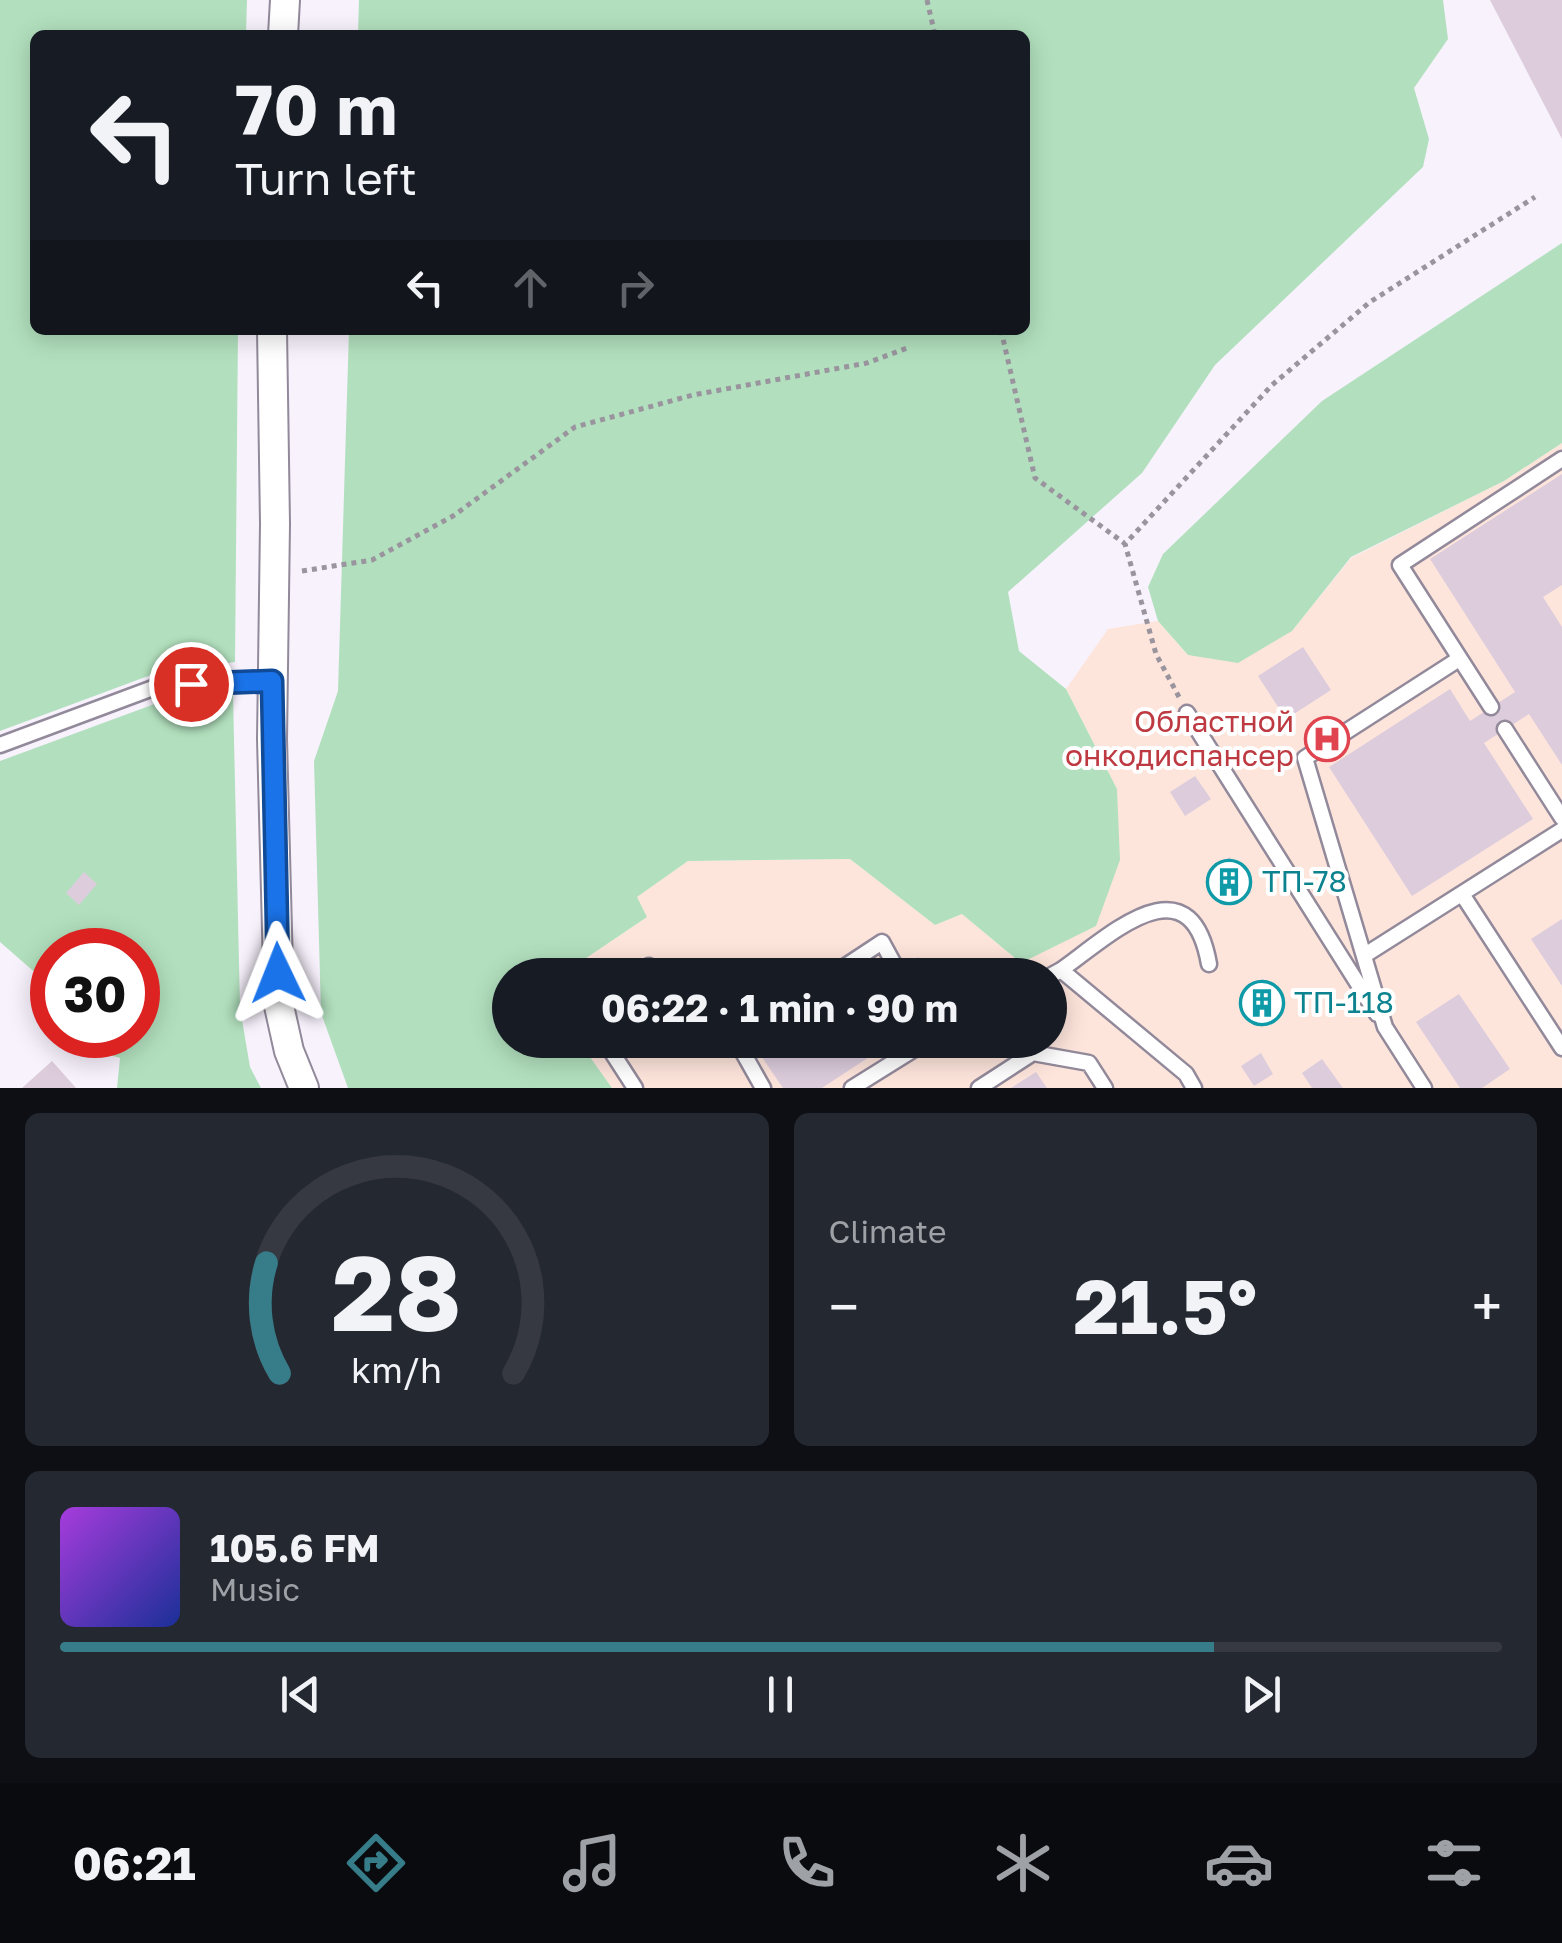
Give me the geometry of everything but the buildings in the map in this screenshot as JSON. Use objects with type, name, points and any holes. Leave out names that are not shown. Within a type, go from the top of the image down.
[{"type":"street","points":[[283,30],[285,0]]},
{"type":"street","points":[[272,335],[272,681],[279,1006],[289,1052],[304,1088]]},
{"type":"lane","points":[[1491,707],[1400,565],[1562,459]]},
{"type":"lane","points":[[1385,1027],[1306,758],[1459,659]]},
{"type":"lane","points":[[0,745],[160,685],[272,681]]},
{"type":"lane","points":[[1188,713],[1424,1088]]},
{"type":"lane","points":[[1505,730],[1562,818]]},
{"type":"lane","points":[[1365,955],[1562,830]]},
{"type":"lane","points":[[1462,894],[1562,1048]]},
{"type":"lane","points":[[1067,965],[1137,916],[1163,908],[1184,915],[1205,942],[1209,964]]},
{"type":"lane","points":[[858,958],[882,942],[891,958]]},
{"type":"lane","points":[[1067,982],[1186,1074],[1194,1088]]},
{"type":"lane","points":[[980,1088],[1033,1054],[1089,1063],[1105,1088]]},
{"type":"lane","points":[[616,1058],[635,1088]]},
{"type":"lane","points":[[746,1058],[763,1088]]},
{"type":"lane","points":[[852,1088],[900,1058]]},
{"type":"path","points":[[927,0],[934,30]]},
{"type":"path","points":[[1125,544],[1272,385],[1370,302],[1535,197]]},
{"type":"path","points":[[1002,335],[1035,478],[1125,544],[1156,654],[1188,713]]},
{"type":"path","points":[[274,575],[372,560],[453,516],[575,427],[693,396],[867,363],[910,348]]},
{"type":"shaded area","name":"Областной онкодиспансер","points":[[1562,443],[1562,1088],[612,1088],[591,1058],[1067,1058],[1067,958],[1024,958],[1117,789],[1066,689],[1108,629],[1158,621],[1188,655],[1292,631],[1351,558],[1504,481]]},
{"type":"shaded area","name":"Областной онкодиспансер","points":[[850,859],[935,925],[962,914],[1015,958],[586,958],[647,917],[637,897],[688,861]]},
{"type":"green space","points":[[0,0],[247,0],[246,30],[30,30],[30,335],[238,335],[235,662],[159,672],[0,731]]},
{"type":"green space","points":[[359,0],[1443,0],[1448,39],[1414,88],[1429,139],[1423,167],[1215,365],[1142,473],[1008,592],[1019,651],[1066,689],[1117,789],[1120,860],[1096,926],[1031,958],[1015,958],[962,914],[935,925],[850,859],[688,861],[637,897],[647,917],[586,958],[492,958],[492,1058],[591,1058],[612,1088],[348,1088],[321,1013],[314,761],[338,691],[349,335],[1030,335],[1030,30],[358,30]]},
{"type":"green space","points":[[1562,243],[1562,443],[1504,481],[1351,557],[1292,631],[1238,663],[1188,655],[1158,621],[1148,587],[1163,554],[1322,401]]},
{"type":"green space","points":[[233,694],[240,1008],[250,1067],[261,1088],[117,1088],[120,1058],[160,1058],[160,928],[30,928],[30,968],[0,942],[0,761],[160,702]]},
{"type":"place","name":"Областной онкодиспансер","points":[[1327,739]]},
{"type":"place","name":"ТП-78","points":[[1229,882]]},
{"type":"place","name":"ТП-118","points":[[1262,1003]]},
{"type":"route","points":[[191,684],[272,681],[278,973]]}]
